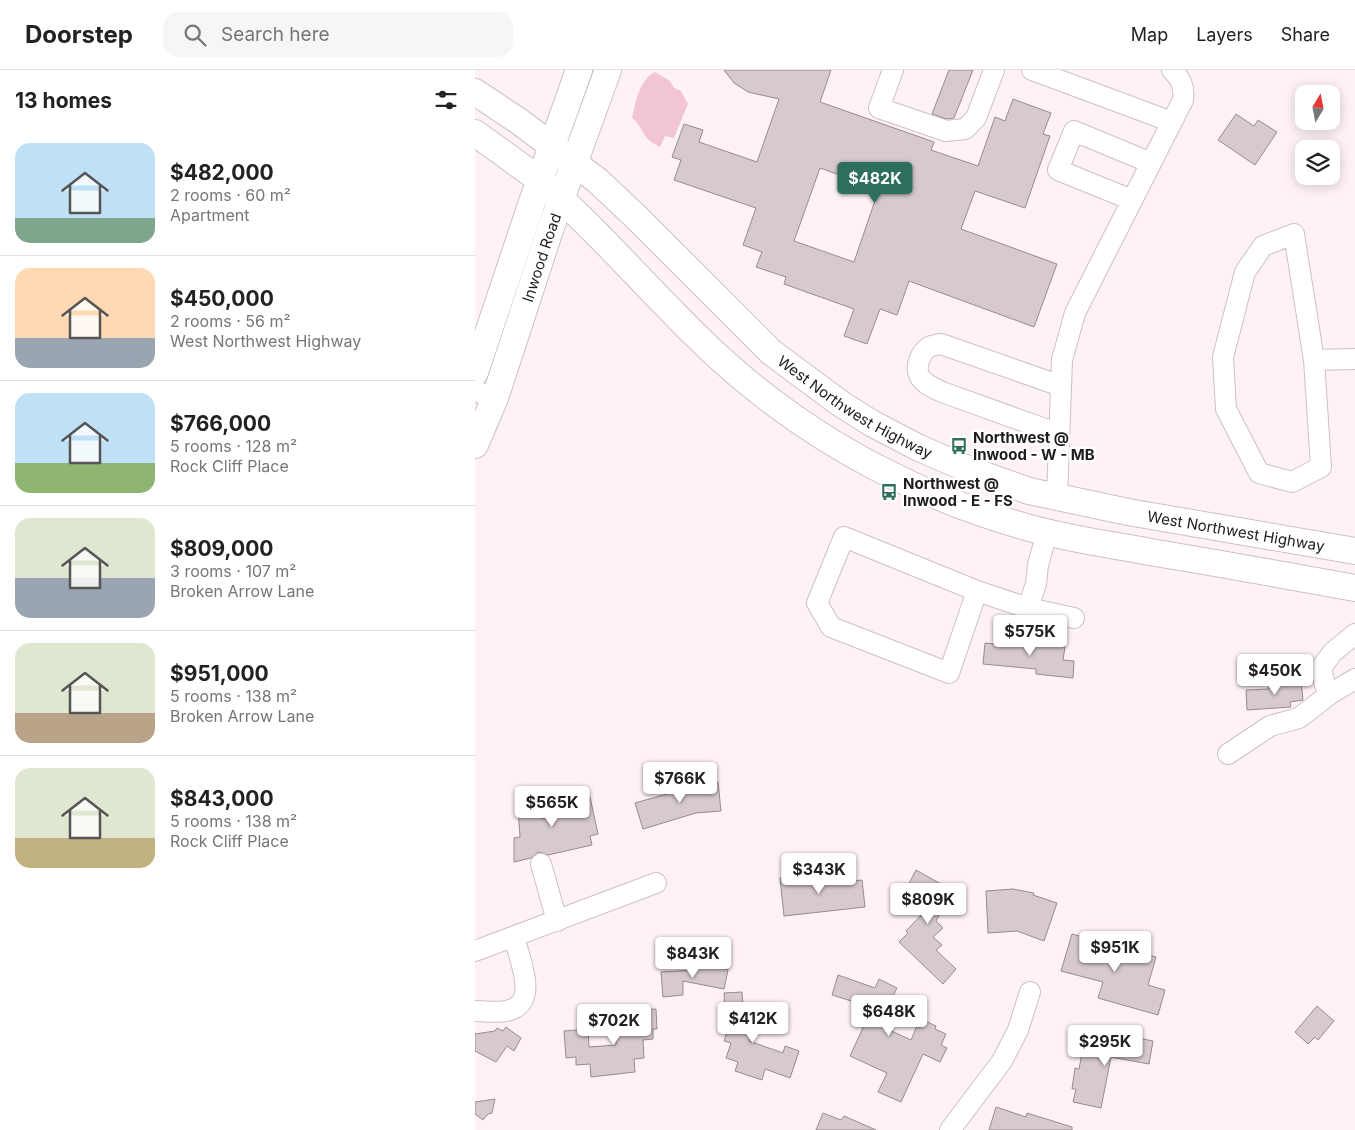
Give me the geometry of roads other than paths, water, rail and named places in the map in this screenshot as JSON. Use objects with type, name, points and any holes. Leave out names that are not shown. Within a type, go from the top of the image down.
[{"type":"main road","name":"Inwood Road","points":[[475,372],[579,70]]},
{"type":"main road","name":"Inwood Road","points":[[475,445],[485,394],[561,199],[607,70]]},
{"type":"main road","name":"West Northwest Highway","points":[[475,92],[501,108],[599,182],[771,352],[841,404],[873,424],[919,448],[998,481],[1057,498],[1355,551]]},
{"type":"main road","points":[[475,133],[540,180],[561,199],[713,352],[751,385],[845,452],[908,483],[957,504],[1047,532],[1355,588]]},
{"type":"main road","points":[[1047,532],[1057,498]]},
{"type":"street","points":[[893,70],[879,108],[946,131],[965,129],[976,118],[994,70]]},
{"type":"street","points":[[1032,70],[1171,122]]},
{"type":"street","points":[[1057,498],[1063,360],[1075,313],[1183,100],[1183,84],[1172,70]]},
{"type":"street","points":[[1132,200],[1058,170],[1075,131],[1151,163]]},
{"type":"street","points":[[1294,234],[1309,331],[1314,360],[1321,466],[1292,482],[1259,473],[1226,409],[1223,357],[1245,272],[1263,246],[1294,234]]},
{"type":"street","points":[[1059,434],[942,392],[928,385],[919,376],[917,365],[922,354],[930,346],[941,344],[1061,386]]},
{"type":"street","points":[[1314,360],[1355,359]]},
{"type":"street","points":[[1028,608],[1036,584],[1038,565],[1047,532]]},
{"type":"street","points":[[977,591],[949,673],[831,627],[817,603],[845,537],[977,591],[1028,608],[1074,618]]},
{"type":"street","points":[[1330,694],[1325,685],[1321,668],[1333,652],[1355,634]]},
{"type":"street","points":[[1228,754],[1270,726],[1299,718],[1330,694],[1355,679]]},
{"type":"street","points":[[541,864],[557,921]]},
{"type":"street","points":[[475,951],[656,882]]},
{"type":"street","points":[[475,1011],[507,1011],[521,1003],[526,993],[526,983],[513,937]]},
{"type":"street","points":[[950,1130],[1002,1062],[1018,1030],[1030,992]]},
{"type":"place","name":"Northwest @ Inwood - W - MB","points":[[959,446]]},
{"type":"place","name":"Northwest @ Inwood - E - FS","points":[[889,492]]}]
